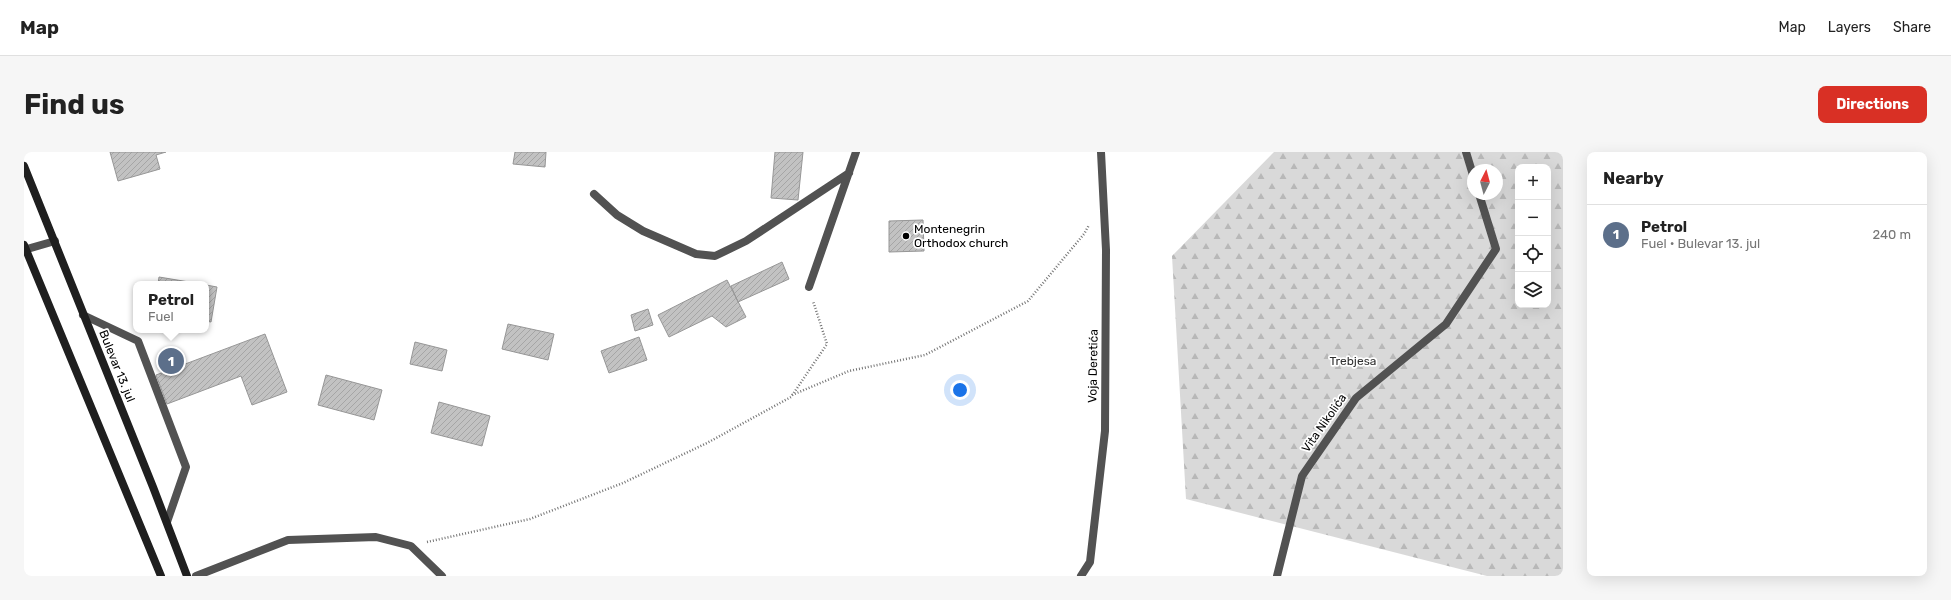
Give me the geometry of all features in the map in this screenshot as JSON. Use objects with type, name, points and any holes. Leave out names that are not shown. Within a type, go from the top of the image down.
[{"type":"main road","name":"Bulevar 13. jul","points":[[24,166],[167,522],[187,576]]},
{"type":"main road","points":[[25,249],[161,576]]},
{"type":"street","points":[[809,288],[856,152]]},
{"type":"street","name":"Voja Deretića","points":[[1081,576],[1090,562],[1105,431],[1106,250],[1101,152]]},
{"type":"street","points":[[1466,152],[1470,164]]},
{"type":"street","points":[[594,194],[617,215],[643,231],[696,254],[715,256],[746,241],[849,173]]},
{"type":"street","name":"Vita Nikolića","points":[[1277,576],[1302,476],[1356,398],[1446,324],[1496,249],[1481,200]]},
{"type":"street","points":[[25,249],[55,241]]},
{"type":"street","points":[[84,315],[138,341],[186,467],[167,522]]},
{"type":"street","points":[[196,576],[288,540],[376,538],[411,546],[442,576]]},
{"type":"path","points":[[411,546],[530,519],[623,483],[707,443],[792,395],[849,371],[925,355],[1028,301],[1084,234],[1091,222]]},
{"type":"path","points":[[792,395],[827,344],[809,288]]},
{"type":"green space","name":"Trebjesa","points":[[1274,152],[1563,152],[1563,576],[1487,576],[1186,499],[1172,256]]},
{"type":"building","points":[[110,152],[166,152],[156,155],[160,169],[118,181]]},
{"type":"building","points":[[515,152],[546,152],[545,167],[513,164]]},
{"type":"building","points":[[775,152],[803,152],[798,200],[771,198]]},
{"type":"building","name":"Montenegrin Orthodox church","points":[[923,220],[924,251],[889,252],[889,221]]},
{"type":"building","points":[[782,262],[789,279],[738,302],[731,286]]},
{"type":"building","points":[[159,277],[183,281],[158,281]]},
{"type":"building","points":[[727,280],[746,317],[726,327],[712,316],[669,337],[658,315]]},
{"type":"building","points":[[209,286],[217,287],[211,322],[209,322]]},
{"type":"building","points":[[648,309],[653,325],[635,331],[631,315]]},
{"type":"building","points":[[508,324],[554,334],[548,360],[502,349]]},
{"type":"building","points":[[265,334],[287,392],[252,405],[241,376],[167,404],[156,375]]},
{"type":"building","points":[[639,337],[647,360],[609,373],[601,351]]},
{"type":"building","points":[[415,342],[447,350],[442,371],[410,364]]},
{"type":"building","points":[[326,375],[382,390],[374,420],[318,405]]},
{"type":"building","points":[[439,402],[490,416],[482,446],[431,433]]},
{"type":"place","name":"Montenegrin Orthodox church","points":[[906,236]]},
{"type":"place","name":"Petrol","points":[[171,361]]}]
